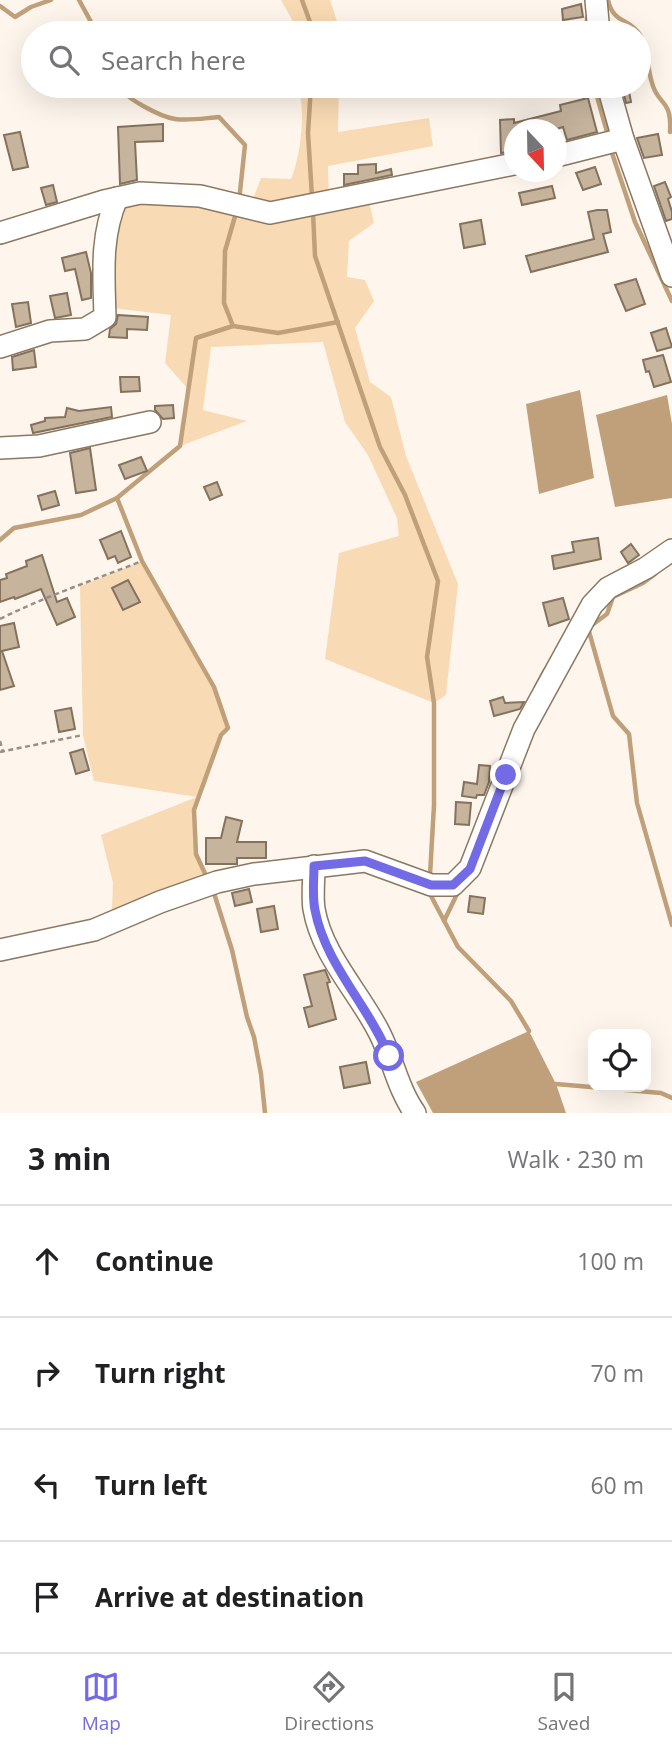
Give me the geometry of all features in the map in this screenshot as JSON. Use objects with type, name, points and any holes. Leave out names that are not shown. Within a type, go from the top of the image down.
[{"type":"street","points":[[596,0],[597,21]]},
{"type":"street","points":[[611,98],[623,139],[672,276]]},
{"type":"street","points":[[567,153],[623,139]]},
{"type":"street","points":[[0,233],[140,193],[200,196],[270,213],[504,166]]},
{"type":"street","points":[[0,347],[50,331],[85,329],[105,317],[104,245],[110,214],[117,198]]},
{"type":"street","points":[[0,449],[38,446],[150,422]]},
{"type":"street","points":[[0,950],[94,930],[216,882],[254,874],[365,861],[431,885],[453,885],[470,869],[524,729],[592,606],[608,588],[646,568],[672,550]]},
{"type":"street","points":[[314,866],[314,909],[322,932],[337,964],[380,1034],[406,1101],[415,1113]]},
{"type":"path","points":[[0,619],[35,601],[142,561]]},
{"type":"path","points":[[0,741],[1,752],[83,735]]},
{"type":"shaded area","points":[[281,0],[330,0],[337,21],[293,21]]},
{"type":"shaded area","points":[[300,98],[339,98],[338,132],[429,118],[433,146],[328,166],[329,200],[367,193],[374,223],[349,241],[347,277],[365,280],[374,301],[355,328],[370,382],[391,397],[406,456],[458,584],[446,695],[434,703],[325,659],[339,553],[399,536],[397,518],[368,455],[345,422],[323,342],[211,347],[203,410],[247,421],[180,446],[188,389],[165,363],[171,315],[104,307],[117,198],[250,207],[261,178],[291,179],[301,133]]},
{"type":"shaded area","points":[[580,390],[594,478],[539,494],[526,404]]},
{"type":"shaded area","points":[[667,395],[672,424],[672,498],[615,507],[596,415]]},
{"type":"shaded area","points":[[142,561],[214,687],[228,728],[220,735],[194,810],[196,854],[208,881],[94,930],[112,909],[113,883],[101,835],[197,797],[94,781],[83,735],[80,586]]},
{"type":"shaded area","points":[[529,1031],[556,1084],[566,1113],[433,1113],[416,1082]]},
{"type":"building","points":[[581,4],[583,17],[563,20],[562,9]]},
{"type":"building","points":[[588,98],[597,132],[567,140],[567,119],[530,119],[561,111],[560,105]]},
{"type":"building","points":[[500,120],[504,120],[504,153],[501,153]]},
{"type":"building","points":[[163,124],[163,141],[135,142],[137,180],[120,184],[118,127]]},
{"type":"building","points":[[20,132],[28,167],[13,170],[4,135]]},
{"type":"building","points":[[658,134],[662,155],[644,158],[637,138]]},
{"type":"building","points":[[376,164],[376,173],[391,169],[392,175],[344,185],[344,174],[358,174],[358,165]]},
{"type":"building","points":[[595,167],[601,184],[583,190],[576,173]]},
{"type":"building","points":[[665,182],[671,197],[668,199],[672,212],[672,219],[666,221],[654,186]]},
{"type":"building","points":[[53,185],[57,202],[46,205],[41,188]]},
{"type":"building","points":[[552,186],[555,198],[522,205],[519,193]]},
{"type":"building","points":[[607,210],[611,232],[603,234],[608,252],[531,272],[526,256],[594,239],[588,212]]},
{"type":"building","points":[[481,220],[485,244],[464,248],[460,224]]},
{"type":"building","points":[[86,252],[91,273],[91,298],[82,300],[75,269],[65,271],[62,258]]},
{"type":"building","points":[[636,279],[645,304],[626,311],[615,285]]},
{"type":"building","points":[[67,293],[71,315],[55,318],[50,296]]},
{"type":"building","points":[[28,302],[31,323],[16,327],[12,304]]},
{"type":"building","points":[[118,315],[148,317],[147,330],[127,329],[127,338],[109,337],[110,329],[116,324]]},
{"type":"building","points":[[666,328],[672,347],[657,351],[651,333]]},
{"type":"building","points":[[34,350],[36,367],[13,370],[12,357]]},
{"type":"building","points":[[663,355],[671,382],[654,387],[643,360]]},
{"type":"building","points":[[120,377],[139,377],[140,391],[121,392]]},
{"type":"building","points":[[173,405],[174,418],[163,419],[155,410],[155,406]]},
{"type":"building","points":[[111,407],[112,417],[33,433],[31,425],[45,421],[45,418],[65,417],[67,408],[79,411]]},
{"type":"building","points":[[90,448],[96,490],[76,493],[70,453]]},
{"type":"building","points":[[141,457],[147,471],[125,479],[119,465]]},
{"type":"building","points":[[217,482],[222,495],[210,500],[204,487]]},
{"type":"building","points":[[55,491],[59,505],[42,510],[38,496]]},
{"type":"building","points":[[121,531],[131,557],[118,563],[115,556],[108,559],[100,540]]},
{"type":"building","points":[[598,538],[601,559],[554,569],[552,556],[574,552],[572,542]]},
{"type":"building","points":[[631,544],[639,555],[628,563],[621,552]]},
{"type":"building","points":[[42,555],[57,602],[67,598],[75,617],[57,625],[41,589],[0,602],[0,580],[7,578],[6,574],[27,566],[26,561]]},
{"type":"building","points":[[128,580],[140,602],[123,610],[112,588]]},
{"type":"building","points":[[563,598],[569,619],[549,626],[543,603]]},
{"type":"building","points":[[14,623],[19,647],[2,651],[14,686],[0,690],[0,626]]},
{"type":"building","points":[[503,697],[505,703],[524,702],[520,709],[494,716],[490,701]]},
{"type":"building","points":[[71,708],[75,729],[59,732],[55,711]]},
{"type":"building","points":[[83,749],[89,770],[76,774],[70,753]]},
{"type":"building","points":[[479,765],[490,766],[489,782],[484,795],[477,795],[476,798],[462,796],[464,782],[477,784]]},
{"type":"building","points":[[456,802],[471,803],[469,825],[455,824]]},
{"type":"building","points":[[226,817],[242,821],[237,842],[266,842],[266,858],[237,858],[237,864],[206,864],[206,838],[221,838]]},
{"type":"building","points":[[249,889],[252,902],[235,906],[232,893]]},
{"type":"building","points":[[470,896],[485,898],[483,914],[468,912]]},
{"type":"building","points":[[274,906],[278,929],[261,932],[257,909]]},
{"type":"building","points":[[325,970],[330,982],[327,983],[336,1019],[309,1027],[304,1008],[312,1006],[304,975]]},
{"type":"building","points":[[366,1062],[370,1083],[344,1088],[340,1067]]},
{"type":"waterway","points":[[0,6],[15,17],[31,7],[51,0]]},
{"type":"waterway","points":[[79,0],[90,21]]},
{"type":"waterway","points":[[302,0],[310,21]]},
{"type":"waterway","points":[[608,0],[610,8],[624,21]]},
{"type":"waterway","points":[[651,80],[669,113],[670,132]]},
{"type":"waterway","points":[[131,98],[169,118],[186,120],[219,117],[245,145],[239,201]]},
{"type":"waterway","points":[[310,98],[308,133],[312,197]]},
{"type":"waterway","points":[[597,98],[607,132]]},
{"type":"waterway","points":[[611,150],[635,222],[672,301]]},
{"type":"waterway","points":[[313,212],[315,256],[380,447],[405,495],[438,581],[427,657],[434,703],[434,805],[430,875],[434,877]]},
{"type":"waterway","points":[[236,213],[225,251],[224,303],[233,326],[278,333],[338,322]]},
{"type":"waterway","points":[[0,540],[14,528],[81,515],[117,498],[180,446],[196,338],[233,326]]},
{"type":"waterway","points":[[117,498],[142,561],[214,687],[228,728],[221,735],[194,810],[196,854],[208,880]]},
{"type":"waterway","points":[[655,574],[643,583],[613,597],[607,614],[588,628],[613,716],[629,734],[637,803],[672,925]]},
{"type":"waterway","points":[[536,687],[545,670]]},
{"type":"waterway","points":[[213,890],[232,950],[254,1037],[265,1113]]},
{"type":"waterway","points":[[444,921],[459,890]]},
{"type":"waterway","points":[[431,896],[458,947],[511,1001],[529,1031]]},
{"type":"waterway","points":[[556,1084],[661,1093],[672,1098]]},
{"type":"route","points":[[389,1056],[380,1034],[337,964],[322,932],[314,909],[314,866],[365,861],[431,885],[453,885],[470,869],[506,775]]}]
